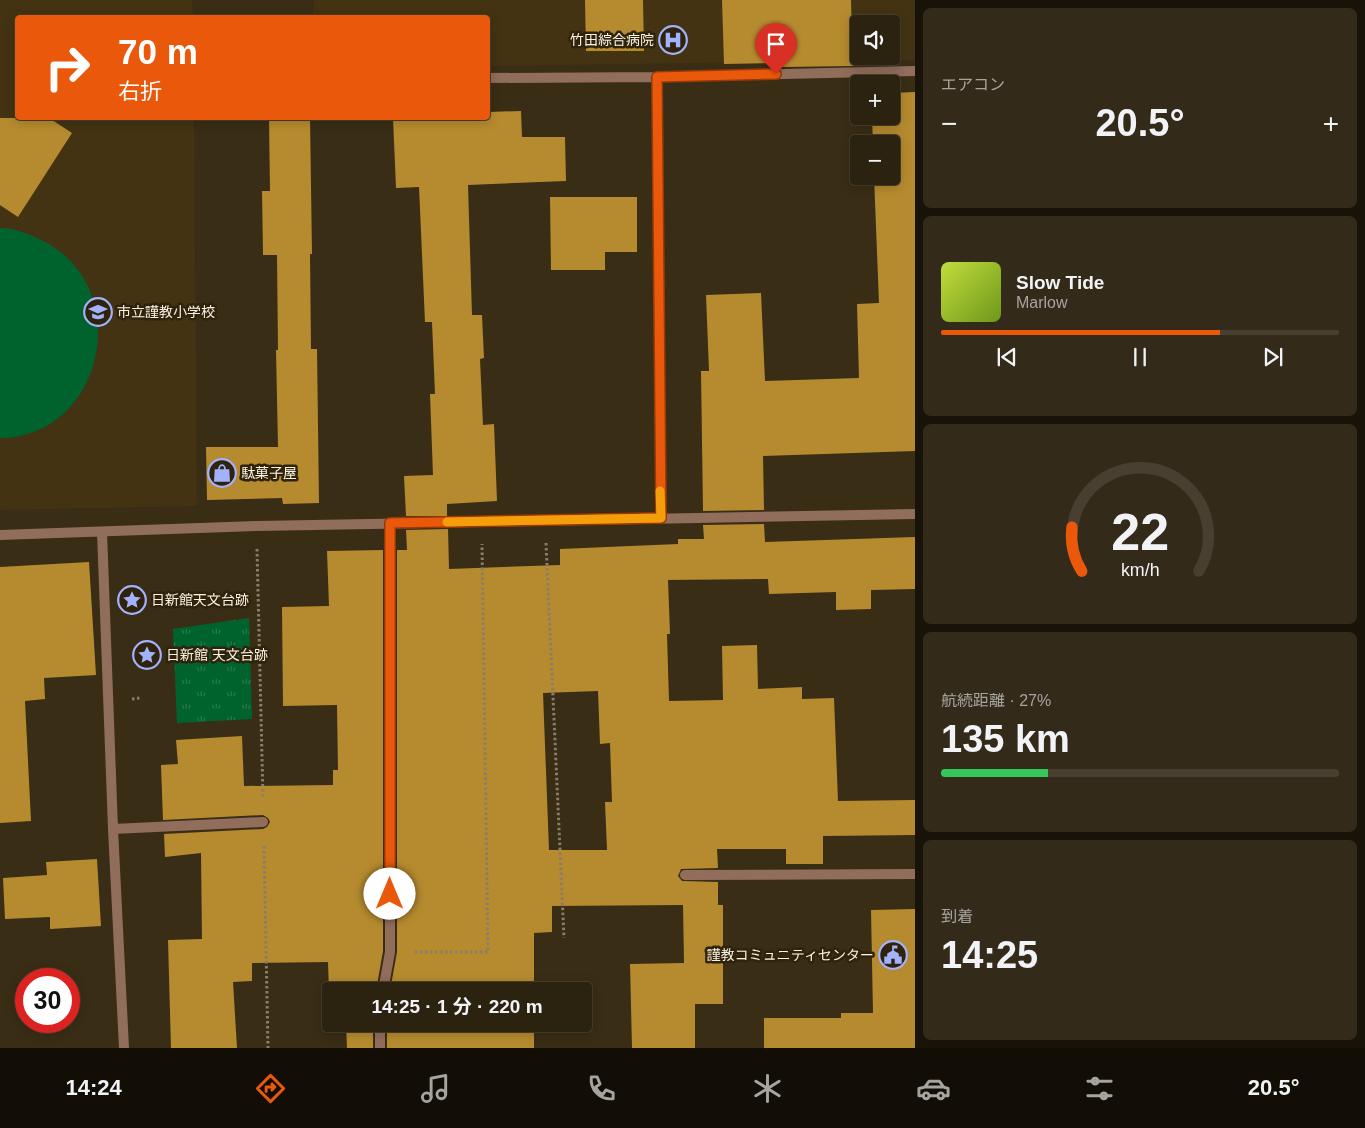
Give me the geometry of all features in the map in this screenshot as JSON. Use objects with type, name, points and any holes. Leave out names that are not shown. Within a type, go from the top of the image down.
[{"type":"street","points":[[490,78],[657,77],[915,71]]},
{"type":"street","points":[[657,77],[661,518]]},
{"type":"street","points":[[0,535],[257,526],[915,514]]},
{"type":"street","points":[[385,982],[390,952],[390,523]]},
{"type":"street","points":[[102,532],[113,828],[124,1048]]},
{"type":"street","points":[[113,828],[263,822]]},
{"type":"street","points":[[685,875],[915,874]]},
{"type":"street","points":[[380,1032],[380,1048]]},
{"type":"path","points":[[546,520],[564,938]]},
{"type":"path","points":[[390,952],[488,952],[482,521]]},
{"type":"path","points":[[257,526],[268,1048]]},
{"type":"shaded area","name":"市立謹教小学校","points":[[0,0],[192,0],[193,15],[15,15],[15,120],[194,120],[197,506],[0,510]]},
{"type":"shaded area","name":"竹田綜合病院","points":[[314,0],[915,0],[915,60],[900,60],[900,15],[850,15],[850,61],[490,66],[490,15],[313,15]]},
{"type":"green space","points":[[0,228],[17,230],[38,238],[72,263],[90,291],[98,323],[95,356],[84,387],[64,413],[36,431],[0,438]]},
{"type":"green space","points":[[249,618],[252,719],[177,723],[173,629]]},
{"type":"building","points":[[585,0],[643,0],[644,51],[586,51]]},
{"type":"building","points":[[722,0],[851,0],[850,65],[853,66],[783,67],[782,63],[724,64]]},
{"type":"building","points":[[915,92],[915,451],[763,456],[764,510],[703,511],[701,371],[709,371],[706,295],[761,293],[765,381],[859,378],[857,304],[879,303],[874,185],[900,185],[900,135],[873,135],[872,125],[900,125],[900,93]]},
{"type":"building","points":[[521,111],[522,137],[565,137],[566,181],[468,185],[472,315],[482,315],[484,358],[480,359],[483,425],[494,424],[497,501],[447,504],[447,516],[406,516],[404,476],[433,475],[430,394],[435,394],[432,322],[425,322],[419,187],[396,188],[393,120],[490,120],[490,112]]},
{"type":"building","points":[[0,118],[52,120],[72,133],[18,217],[0,205]]},
{"type":"building","points":[[269,120],[310,120],[311,349],[317,349],[319,503],[283,504],[282,498],[207,500],[206,447],[278,447],[277,255],[263,255],[262,191],[270,191]]},
{"type":"building","points":[[550,197],[637,197],[637,252],[605,252],[605,270],[551,270]]},
{"type":"building","points":[[764,524],[765,542],[915,537],[915,589],[871,590],[871,609],[836,610],[836,592],[769,594],[768,579],[668,580],[670,634],[667,634],[669,701],[723,700],[722,646],[757,645],[758,689],[802,687],[802,699],[834,698],[838,801],[915,800],[915,835],[823,836],[823,864],[786,864],[786,849],[717,849],[718,868],[681,869],[678,876],[682,881],[718,882],[718,905],[723,905],[723,1004],[695,1004],[695,1048],[632,1048],[630,964],[684,963],[683,905],[552,906],[552,932],[534,933],[534,982],[392,982],[397,952],[397,550],[407,550],[406,530],[448,529],[449,569],[560,565],[560,549],[678,544],[678,539],[704,539],[703,525]],"holes":[[[598,691],[600,744],[610,743],[612,802],[605,802],[607,850],[549,850],[543,693]]]},
{"type":"building","points":[[383,550],[383,951],[378,982],[329,982],[328,962],[252,963],[252,981],[233,982],[237,1048],[171,1048],[168,940],[202,939],[201,853],[165,857],[164,834],[263,829],[270,822],[263,815],[163,820],[161,765],[178,764],[176,740],[242,736],[244,786],[333,785],[333,770],[338,770],[337,705],[283,706],[282,607],[329,606],[327,551]]},
{"type":"building","points":[[89,562],[96,675],[44,678],[45,699],[25,701],[31,821],[0,823],[0,567]]},
{"type":"building","points":[[97,859],[101,926],[50,929],[50,917],[5,919],[3,878],[47,875],[46,862]]},
{"type":"building","points":[[915,909],[915,1048],[764,1048],[764,1018],[841,1018],[841,1013],[873,1013],[871,910]]},
{"type":"building","points":[[346,1032],[373,1032],[373,1048],[347,1048]]},
{"type":"building","points":[[387,1032],[534,1032],[534,1048],[387,1048]]},
{"type":"slow traffic","points":[[447,522],[661,518],[660,491]]},
{"type":"place","name":"竹田綜合病院","points":[[673,40]]},
{"type":"place","name":"市立謹教小学校","points":[[98,312]]},
{"type":"place","name":"駄菓子屋","points":[[222,473]]},
{"type":"place","name":"日新館天文台跡","points":[[132,600]]},
{"type":"place","name":"日新館 天文台跡","points":[[147,655]]},
{"type":"place","name":"謹教コミュニティセンター","points":[[893,955]]},
{"type":"route","points":[[390,894],[390,523],[661,518],[657,77],[776,74]]}]
